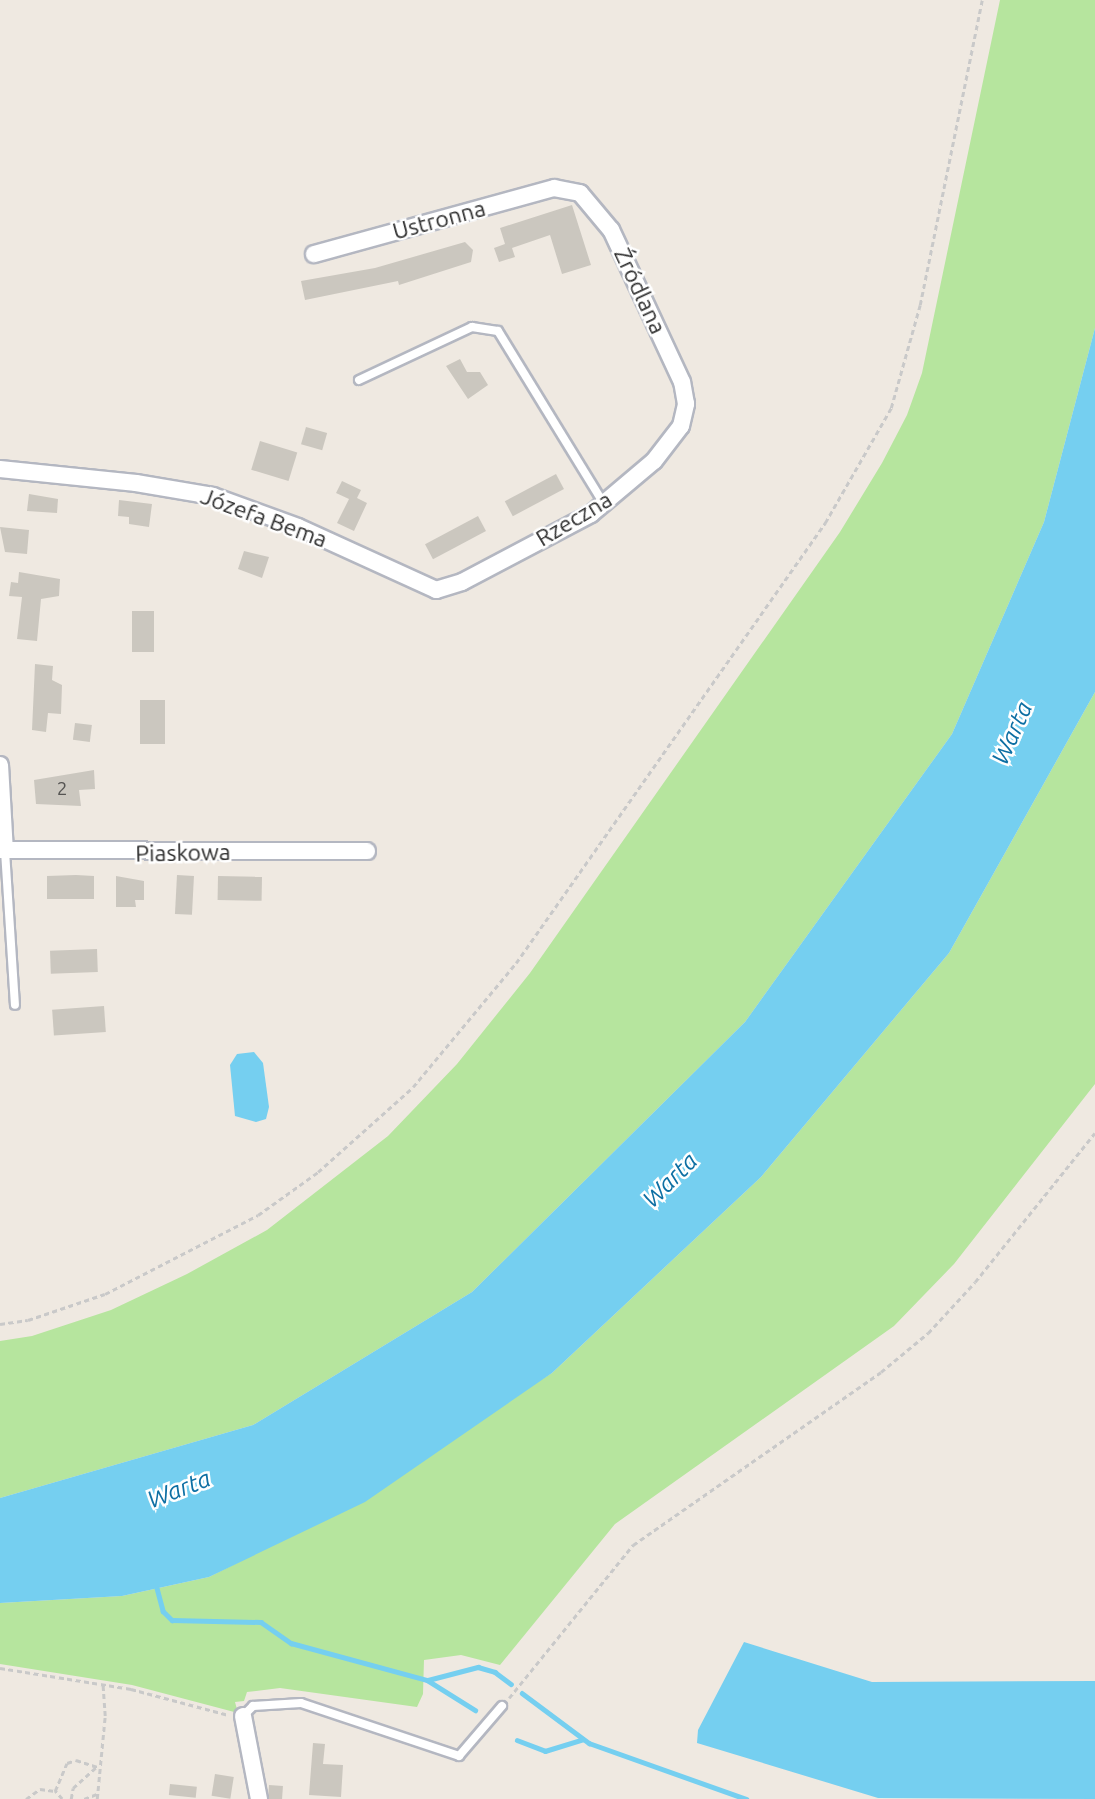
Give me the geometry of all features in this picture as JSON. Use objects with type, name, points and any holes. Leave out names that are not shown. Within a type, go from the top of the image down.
[{"type":"street","name":"Ustronna","points":[[314,254],[564,188]]},
{"type":"street","name":"Źródlana","points":[[564,188],[589,201],[617,242],[682,382],[685,415]]},
{"type":"street","name":"Rzeczna","points":[[436,590],[462,582],[604,505],[664,450],[685,415]]},
{"type":"street","name":"Józefa Bema","points":[[0,469],[162,486],[222,499],[298,527],[436,590]]},
{"type":"street","points":[[0,765],[2,850]]},
{"type":"street","name":"Piaskowa","points":[[2,850],[367,850]]},
{"type":"street","points":[[243,1716],[259,1799]]},
{"type":"lane","points":[[359,380],[472,327],[498,331],[604,505]]},
{"type":"lane","points":[[2,850],[15,1004]]},
{"type":"lane","points":[[243,1716],[253,1706],[301,1703],[459,1756],[502,1706]]},
{"type":"path","points":[[0,1324],[28,1320],[105,1294],[258,1215],[318,1172],[404,1096],[516,963],[825,523],[891,408],[920,305],[982,0]]},
{"type":"path","points":[[502,1706],[634,1545],[881,1372],[921,1340],[975,1282],[1095,1133]]},
{"type":"path","points":[[0,1668],[103,1684],[243,1716]]},
{"type":"path","points":[[97,1799],[103,1684]]},
{"type":"path","points":[[55,1791],[62,1769],[70,1762],[84,1761],[98,1768]]},
{"type":"path","points":[[71,1799],[73,1788],[98,1768]]},
{"type":"path","points":[[26,1799],[40,1789],[55,1791],[62,1799]]},
{"type":"path","points":[[84,1799],[97,1794]]},
{"type":"green space","points":[[1000,0],[1095,0],[1095,328],[1044,522],[952,734],[745,1022],[472,1292],[253,1425],[0,1498],[0,1341],[32,1336],[111,1310],[187,1274],[267,1230],[388,1136],[457,1064],[530,973],[840,532],[882,463],[907,415],[922,373]]},
{"type":"green space","points":[[1095,692],[1095,1084],[954,1264],[894,1326],[615,1524],[500,1665],[461,1655],[424,1660],[423,1694],[417,1707],[280,1688],[247,1692],[244,1701],[235,1702],[238,1713],[132,1685],[0,1664],[0,1603],[122,1596],[209,1577],[286,1538],[552,1373],[761,1177],[949,953]]},
{"type":"water","name":"Warta","points":[[1095,328],[1095,692],[949,953],[761,1177],[552,1373],[365,1502],[209,1577],[122,1596],[0,1603],[0,1498],[253,1425],[472,1292],[745,1022],[952,734],[1044,522]]},
{"type":"water","points":[[254,1052],[263,1063],[269,1107],[266,1119],[256,1122],[235,1116],[230,1065],[237,1054]]},
{"type":"water","points":[[744,1642],[872,1682],[1095,1681],[1095,1799],[878,1798],[697,1743],[698,1730]]},
{"type":"building","points":[[572,205],[591,265],[562,274],[550,235],[512,248],[515,257],[499,262],[494,248],[505,244],[500,228]]},
{"type":"building","points":[[465,242],[473,250],[471,262],[399,285],[398,281],[305,300],[301,281],[375,268]]},
{"type":"building","points":[[460,359],[467,372],[480,372],[488,385],[468,399],[446,366]]},
{"type":"building","points":[[306,427],[327,433],[322,450],[301,444]]},
{"type":"building","points":[[260,441],[297,452],[289,481],[251,470]]},
{"type":"building","points":[[556,474],[564,489],[513,516],[505,501]]},
{"type":"building","points":[[342,481],[361,490],[357,498],[367,503],[354,531],[337,523],[349,499],[336,493]]},
{"type":"building","points":[[29,494],[58,499],[57,513],[27,511]]},
{"type":"building","points":[[119,500],[152,504],[149,527],[129,524],[129,517],[118,516]]},
{"type":"building","points":[[478,516],[486,531],[433,559],[425,544]]},
{"type":"building","points":[[0,527],[29,530],[27,554],[5,552]]},
{"type":"building","points":[[244,551],[269,557],[262,578],[238,569]]},
{"type":"building","points":[[19,572],[60,579],[59,596],[41,599],[37,641],[17,639],[22,597],[9,596],[11,582],[18,583]]},
{"type":"building","points":[[132,611],[154,611],[154,652],[132,652]]},
{"type":"building","points":[[35,664],[53,666],[52,680],[62,685],[61,714],[48,713],[46,732],[32,730]]},
{"type":"building","points":[[140,700],[165,700],[165,744],[140,744]]},
{"type":"building","points":[[75,723],[92,725],[90,742],[73,740]]},
{"type":"building","points":[[94,770],[95,789],[79,790],[81,806],[36,804],[34,780]]},
{"type":"building","points":[[177,875],[194,876],[192,915],[175,914]]},
{"type":"building","points":[[47,876],[94,876],[94,899],[47,899]]},
{"type":"building","points":[[116,876],[144,881],[144,900],[135,900],[136,907],[116,907]]},
{"type":"building","points":[[218,876],[262,877],[262,901],[218,900]]},
{"type":"building","points":[[97,949],[98,972],[51,974],[50,951]]},
{"type":"building","points":[[104,1006],[106,1032],[54,1036],[52,1010]]},
{"type":"building","points":[[313,1743],[325,1744],[323,1764],[343,1765],[341,1797],[309,1795]]},
{"type":"building","points":[[215,1774],[234,1777],[230,1799],[212,1796]]},
{"type":"building","points":[[170,1784],[197,1787],[196,1798],[169,1795]]},
{"type":"building","points":[[269,1785],[283,1786],[282,1799],[268,1799]]},
{"type":"waterway","points":[[157,1588],[163,1611],[172,1620],[261,1622],[291,1643],[427,1680],[475,1710]]},
{"type":"waterway","points":[[428,1680],[478,1667],[495,1672],[511,1684]]},
{"type":"waterway","points":[[522,1693],[589,1743],[746,1799]]},
{"type":"waterway","points":[[517,1740],[545,1751],[582,1740]]}]
